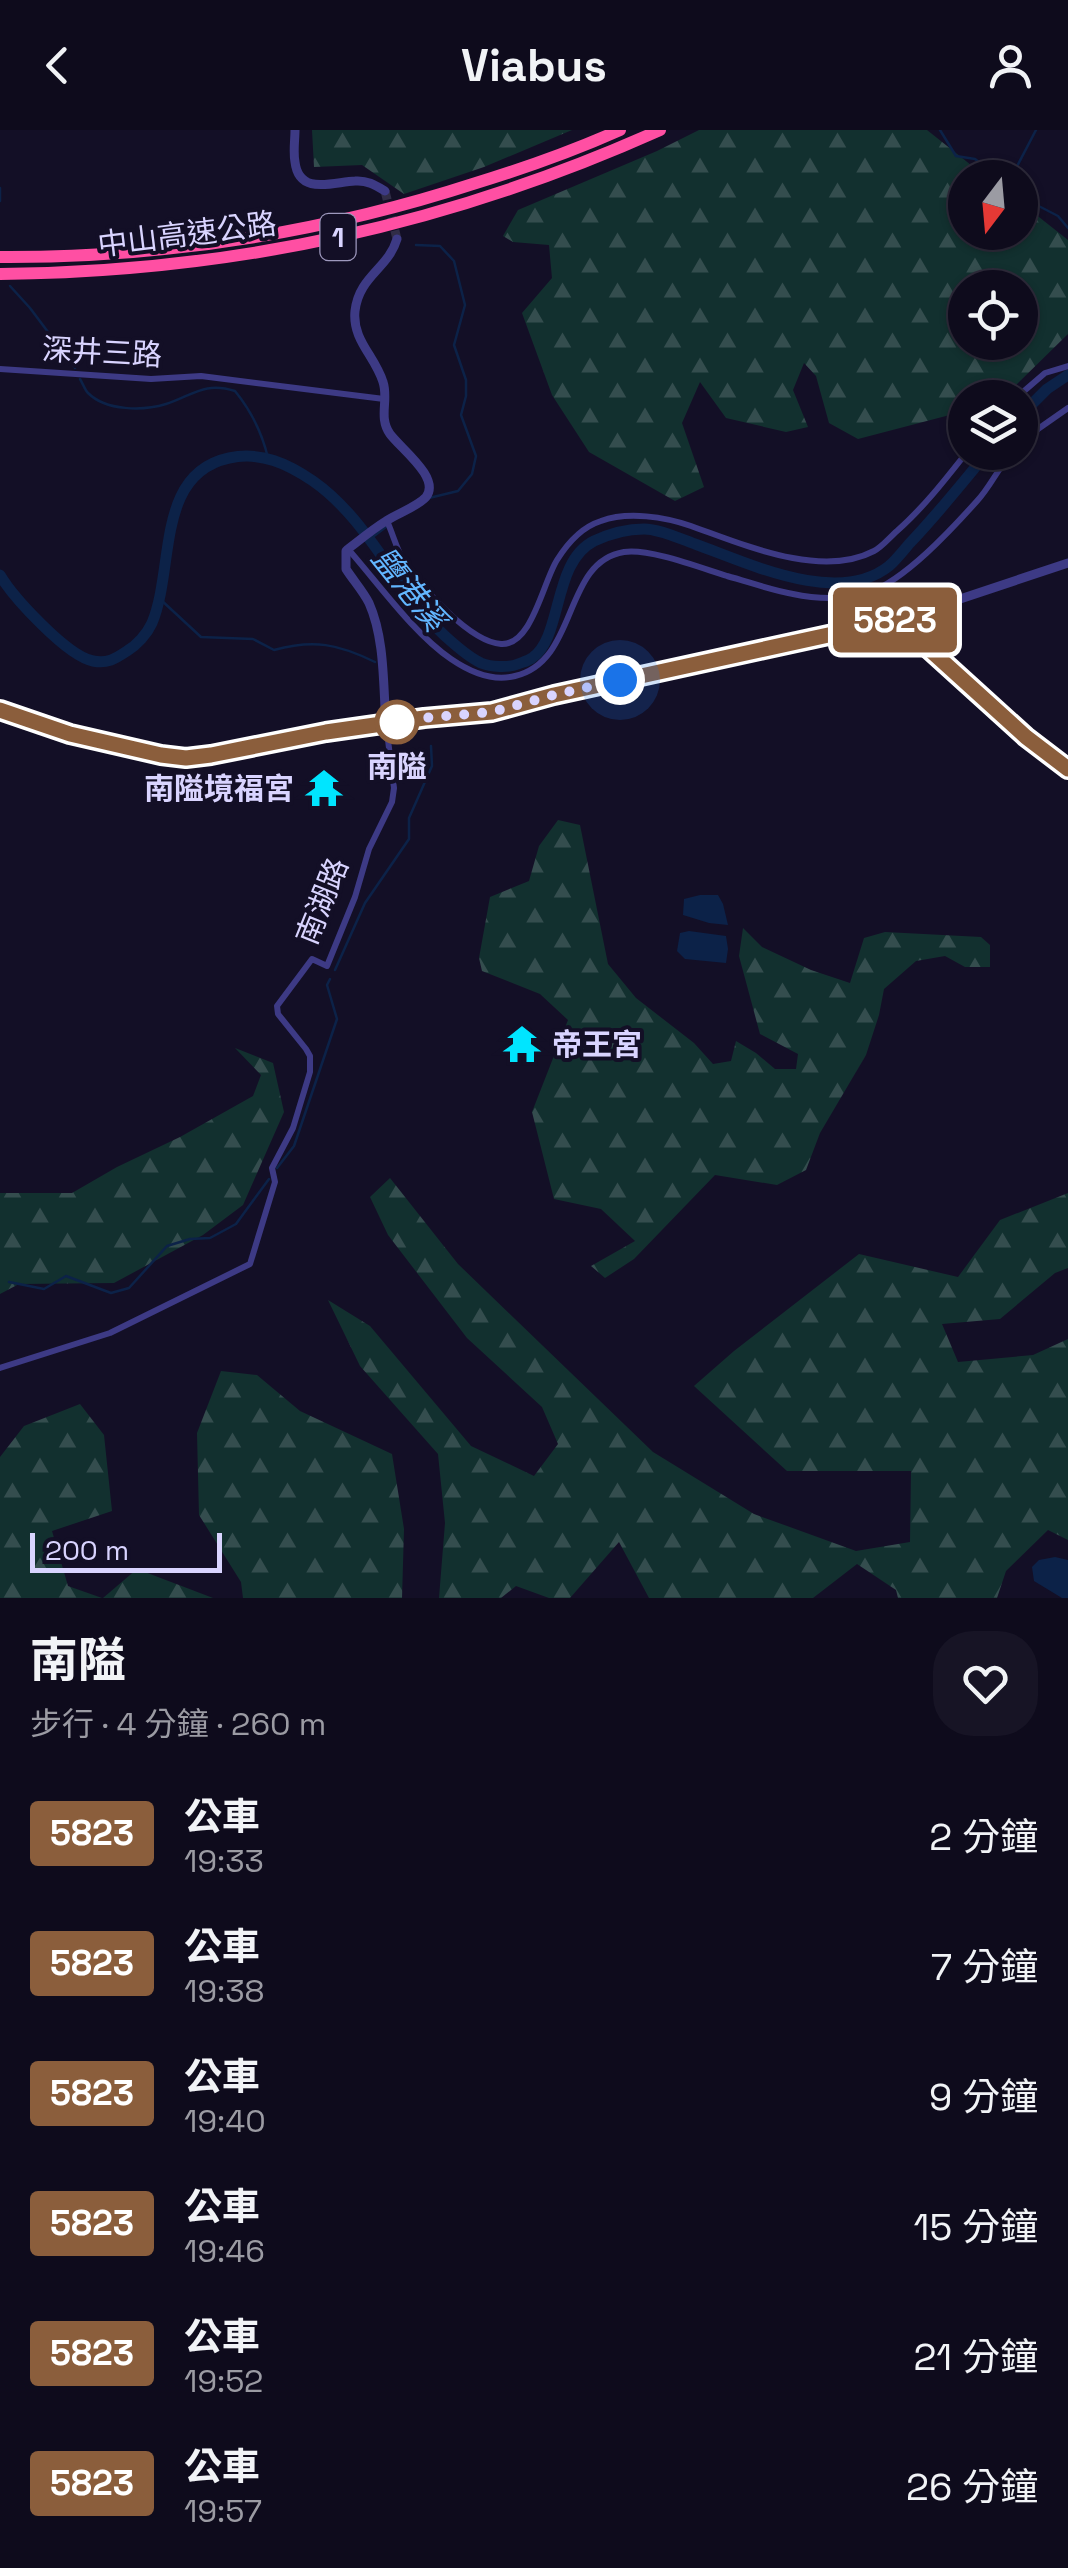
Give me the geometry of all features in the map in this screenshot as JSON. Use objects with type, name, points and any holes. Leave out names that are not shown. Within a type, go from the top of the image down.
[{"type":"highway","name":"中山高速公路","points":[[0,256],[170,248],[352,218],[499,176],[620,130]]},
{"type":"highway","name":"中山高速公路","points":[[0,274],[192,262],[381,228],[553,175],[660,130]]},
{"type":"street","points":[[295,130],[294,162],[303,179],[320,186],[356,180],[370,182],[385,191]]},
{"type":"street","points":[[397,239],[394,251],[362,285],[355,311],[358,338],[383,381],[383,417],[388,431],[425,473],[430,487],[422,500],[348,548],[429,641],[474,672],[508,678],[540,666],[554,648],[589,575],[601,561],[628,551],[794,594],[866,594],[896,579],[981,497],[1000,470]]},
{"type":"street","points":[[1038,380],[1068,366]]},
{"type":"street","name":"深井三路","points":[[0,369],[151,379],[201,376],[384,399]]},
{"type":"street","points":[[1038,430],[1068,408]]},
{"type":"street","points":[[387,520],[404,562],[457,622],[487,640],[503,644],[514,642],[526,631],[556,562],[575,536],[602,520],[637,516],[681,523],[805,560],[848,560],[876,550],[915,515],[952,470]]},
{"type":"street","name":"南湖路","points":[[0,1368],[110,1333],[250,1264],[275,1182],[272,1168],[293,1128],[310,1072],[310,1056],[278,1014],[277,1006],[312,959],[327,966],[355,897],[369,849],[389,812],[394,788],[380,644],[368,602],[346,569],[348,548]]},
{"type":"street","points":[[0,710],[70,734],[161,755],[211,755],[326,732],[492,712],[897,620],[1068,562]]},
{"type":"street","points":[[897,620],[1026,737],[1068,769]]},
{"type":"green space","points":[[312,130],[572,130],[484,167],[404,194],[362,165],[314,167]]},
{"type":"green space","points":[[699,130],[927,130],[965,160],[948,160],[948,250],[1038,250],[1038,216],[1068,240],[1068,334],[1021,380],[948,380],[948,415],[858,439],[829,423],[816,376],[804,363],[793,390],[808,427],[786,432],[726,418],[700,382],[682,423],[704,487],[675,501],[589,452],[552,395],[522,313],[552,278],[549,245],[513,242],[503,236],[518,210]]},
{"type":"green space","points":[[558,820],[580,825],[608,964],[636,998],[694,1043],[713,1064],[731,1061],[736,1041],[775,1069],[796,1069],[798,1054],[760,1034],[739,956],[743,928],[762,947],[850,983],[864,938],[885,932],[981,937],[990,945],[990,967],[965,967],[945,956],[916,961],[884,989],[866,1055],[820,1133],[806,1170],[777,1185],[715,1175],[634,1259],[605,1278],[591,1266],[635,1241],[601,1209],[554,1199],[532,1112],[568,1020],[540,994],[482,971],[479,958],[490,897],[529,881],[539,846]]},
{"type":"green space","points":[[235,1048],[273,1063],[284,1112],[243,1205],[203,1235],[114,1283],[19,1284],[0,1294],[0,1193],[72,1193],[253,1096],[261,1075]]},
{"type":"green space","points":[[390,1178],[458,1264],[653,1452],[754,1514],[856,1551],[910,1542],[911,1471],[787,1471],[694,1386],[859,1254],[958,1277],[1000,1220],[1068,1193],[1068,1268],[1055,1273],[1000,1319],[942,1324],[958,1362],[1033,1355],[1068,1339],[1068,1540],[1048,1530],[1006,1571],[997,1598],[898,1598],[896,1590],[857,1564],[813,1598],[649,1598],[619,1542],[570,1598],[549,1598],[516,1586],[501,1598],[439,1598],[445,1523],[438,1454],[360,1366],[328,1300],[370,1326],[471,1446],[534,1476],[558,1444],[542,1407],[467,1338],[388,1235],[370,1197]]},
{"type":"green space","points":[[221,1371],[257,1375],[300,1411],[392,1454],[404,1529],[402,1598],[243,1598],[241,1582],[199,1515],[197,1433]]},
{"type":"green space","points":[[80,1404],[104,1435],[112,1511],[52,1531],[68,1586],[102,1598],[0,1598],[0,1457],[24,1426]]},
{"type":"green space","points":[[137,1569],[213,1598],[103,1598]]},
{"type":"water","points":[[718,895],[728,925],[683,915],[684,899]]},
{"type":"water","points":[[680,933],[726,936],[726,963],[685,959],[677,951]]},
{"type":"water","points":[[1039,1560],[1068,1560],[1068,1598],[1034,1581],[1032,1567]]},
{"type":"waterway","points":[[940,130],[956,156],[976,160]]},
{"type":"waterway","points":[[1020,160],[1036,130]]},
{"type":"waterway","points":[[0,188],[0,201]]},
{"type":"waterway","points":[[1038,206],[1058,216],[1068,228]]},
{"type":"waterway","points":[[416,245],[440,246],[454,261],[465,305],[454,345],[466,380],[461,415],[476,456],[472,474],[458,491],[429,498]]},
{"type":"waterway","points":[[10,286],[75,368]]},
{"type":"waterway","name":"鹽港溪","points":[[1038,398],[1068,375]]},
{"type":"waterway","points":[[80,379],[96,399],[125,408],[166,404],[206,389],[235,391],[256,423],[268,458]]},
{"type":"waterway","name":"鹽港溪","points":[[0,575],[28,611],[69,649],[93,661],[115,658],[131,649],[152,623],[171,526],[189,483],[205,467],[229,458],[252,456],[294,469],[333,497],[445,636],[481,663],[509,666],[530,659],[542,648],[571,565],[594,541],[625,531],[650,529],[793,578],[845,583],[868,578],[889,566],[973,470]]},
{"type":"waterway","points":[[370,539],[386,527]]},
{"type":"waterway","points":[[160,599],[201,637],[253,639],[274,650],[326,645],[375,662]]},
{"type":"waterway","points":[[335,970],[365,903],[409,839],[409,818],[432,766],[431,746]]},
{"type":"waterway","points":[[277,1168],[294,1146],[337,1019],[327,985],[330,979]]},
{"type":"waterway","points":[[9,1282],[44,1289],[66,1276],[111,1293],[129,1288],[167,1246],[210,1238],[236,1224],[269,1179]]},
{"type":"tunnel","points":[[385,191],[397,239]]},
{"type":"bus line","name":"5823","points":[[0,710],[70,734],[186,758],[326,732],[424,718],[474,716],[727,655],[897,620],[1026,737],[1068,769]]},
{"type":"place","name":"南隘","points":[[397,722]]},
{"type":"place","name":"南隘境福宮","points":[[324,788]]},
{"type":"place","name":"帝王宮","points":[[522,1044]]},
{"type":"route","points":[[397,722],[386,724],[474,716],[620,680]]}]
